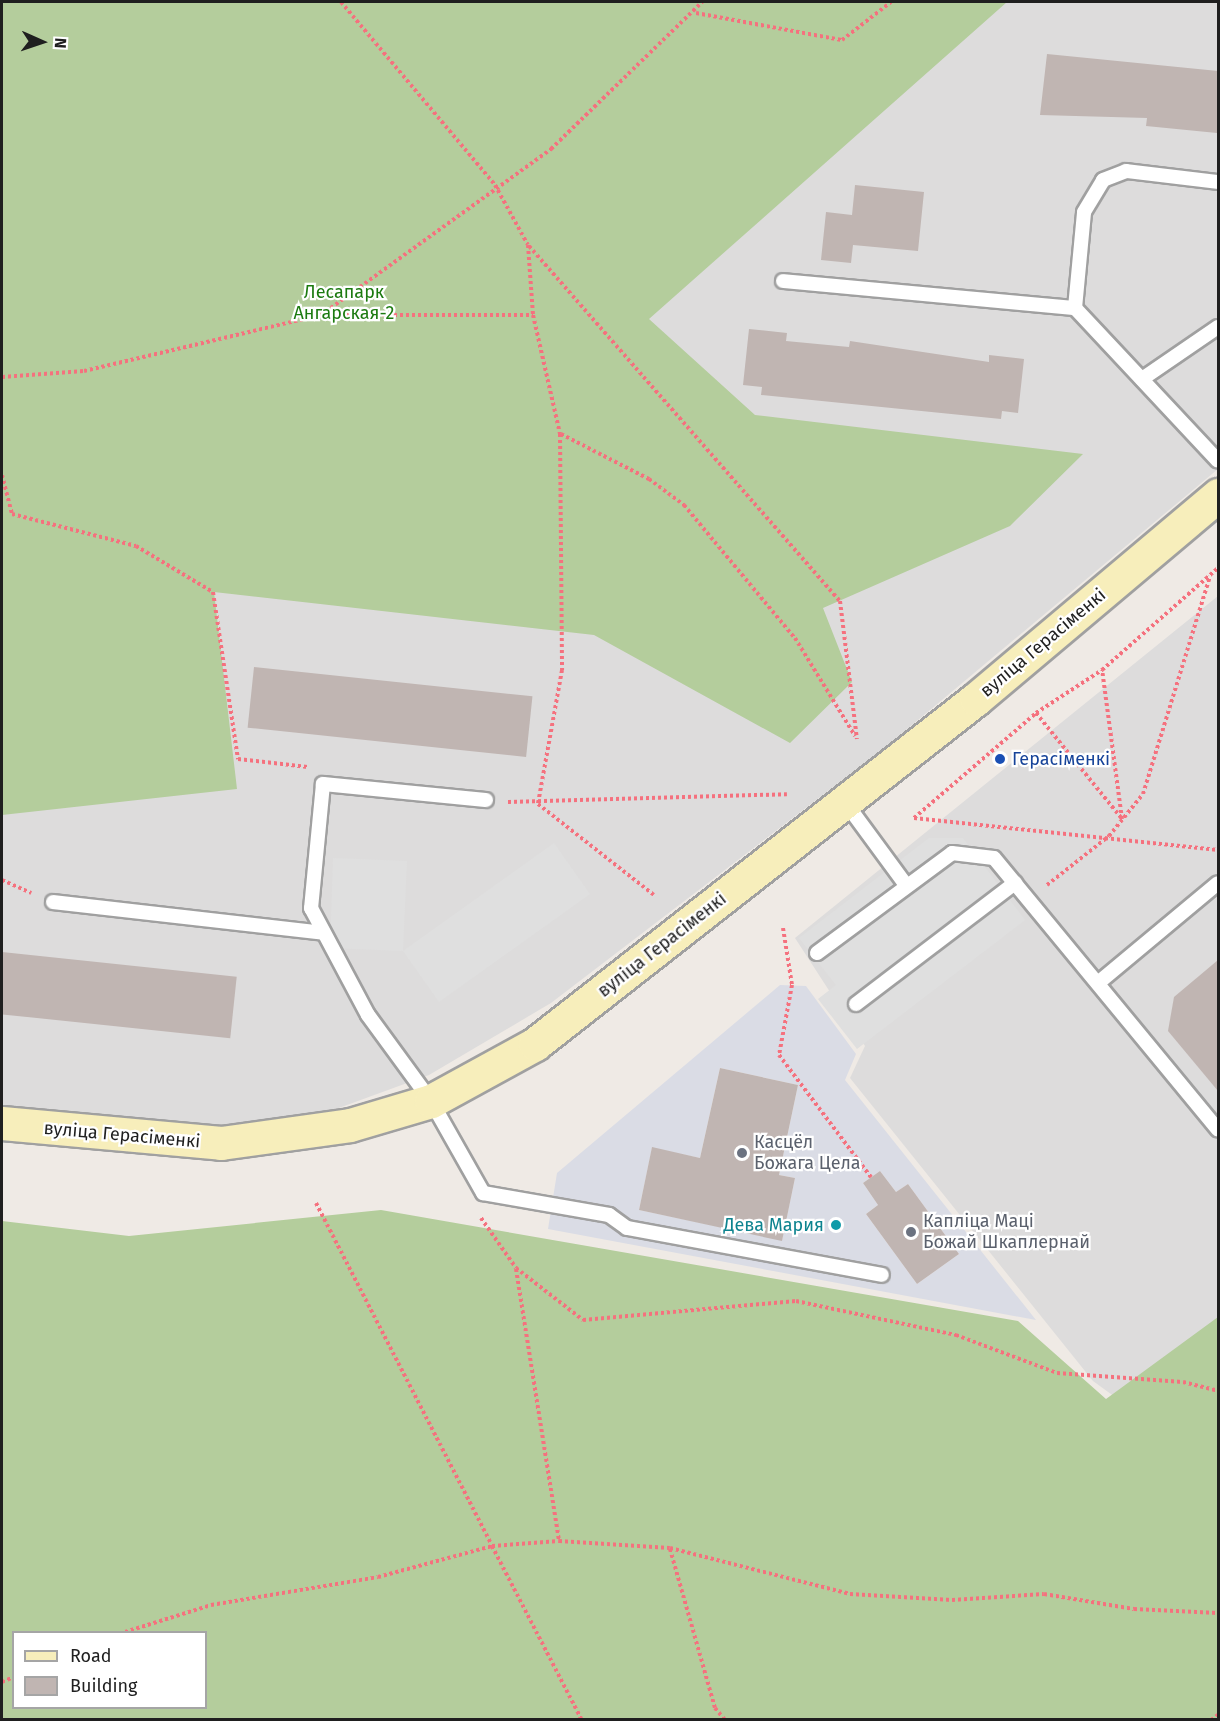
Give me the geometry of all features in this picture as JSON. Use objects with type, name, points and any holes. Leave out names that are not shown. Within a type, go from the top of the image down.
[{"type":"street","name":"вуліца Герасіменкі","points":[[2,1123],[221,1143],[350,1125],[431,1101],[535,1044],[845,802],[1218,495]]},
{"type":"lane","points":[[1075,308],[1084,212],[1102,180],[1126,171],[1218,182]]},
{"type":"lane","points":[[783,280],[1075,308],[1218,461]]},
{"type":"lane","points":[[1143,380],[1218,327]]},
{"type":"lane","points":[[486,801],[323,784],[311,908],[368,1015],[431,1101],[483,1193],[609,1215],[627,1228],[882,1275]]},
{"type":"lane","points":[[845,802],[906,885]]},
{"type":"lane","points":[[817,953],[952,853],[970,852],[994,858],[1218,1130]]},
{"type":"lane","points":[[856,1004],[1015,883]]},
{"type":"lane","points":[[1098,983],[1218,883]]},
{"type":"lane","points":[[53,902],[323,933]]},
{"type":"path","points":[[341,2],[495,185],[528,245],[840,601],[857,739],[795,638],[684,505],[649,479],[561,434]]},
{"type":"path","points":[[321,315],[495,185],[551,149],[696,13],[702,2]]},
{"type":"path","points":[[696,13],[842,40],[891,2]]},
{"type":"path","points":[[528,245],[534,315],[561,434],[562,670],[538,804]]},
{"type":"path","points":[[2,377],[84,371],[321,315],[534,315]]},
{"type":"path","points":[[2,475],[12,514],[136,546],[213,592],[238,759],[324,769],[323,784]]},
{"type":"path","points":[[1218,568],[1102,670],[1036,713],[914,818],[1109,836],[1218,850]]},
{"type":"path","points":[[1029,900],[1109,836],[1143,794],[1210,575]]},
{"type":"path","points":[[1102,670],[1122,819]]},
{"type":"path","points":[[1036,713],[1122,819]]},
{"type":"path","points":[[486,801],[538,804],[788,794]]},
{"type":"path","points":[[538,804],[654,895]]},
{"type":"path","points":[[2,880],[53,902]]},
{"type":"path","points":[[783,928],[792,985],[779,1055],[872,1177]]},
{"type":"path","points":[[316,1203],[582,1719]]},
{"type":"path","points":[[559,1541],[516,1268],[583,1320],[796,1301],[956,1335],[1057,1373],[1184,1382],[1218,1391]]},
{"type":"path","points":[[128,1631],[211,1605],[378,1577],[492,1546],[559,1541],[670,1548],[850,1594],[952,1600],[1044,1594],[1134,1609],[1218,1613]]},
{"type":"path","points":[[670,1548],[715,1708],[725,1719]]},
{"type":"path","points":[[1211,1719],[1218,1715]]},
{"type":"shaded area","points":[[2,2],[1218,2],[1218,469],[887,746],[551,1003],[429,1075],[295,1124],[143,1128],[2,1111]]},
{"type":"shaded area","points":[[1218,596],[1218,1472],[1093,1381],[850,1078],[865,1046],[795,938]]},
{"type":"shaded area","points":[[929,838],[963,838],[1025,920],[857,1049],[818,999],[836,985],[799,938]]},
{"type":"shaded area","points":[[554,843],[590,894],[439,1002],[403,951]]},
{"type":"shaded area","points":[[333,858],[407,861],[403,951],[330,948]]},
{"type":"shaded area","points":[[780,985],[806,986],[856,1054],[845,1080],[1036,1320],[548,1229],[557,1173]],"holes":[[[720,1068],[798,1085],[779,1175],[795,1178],[782,1240],[639,1210],[652,1148],[700,1158]],[[880,1171],[896,1192],[908,1184],[959,1254],[917,1284],[866,1214],[878,1205],[863,1183]]]},
{"type":"green space","name":"Лесапарк Ангарская-2","points":[[2,2],[1007,2],[649,319],[755,415],[1083,454],[1010,526],[823,608],[852,682],[790,743],[594,635],[214,592],[237,789],[2,815]]},
{"type":"green space","points":[[381,1210],[1018,1321],[1106,1399],[1218,1317],[1218,1719],[2,1719],[2,1221],[129,1236]]},
{"type":"building","points":[[1047,54],[1218,71],[1217,133],[1146,126],[1147,118],[1040,115]]},
{"type":"building","points":[[855,185],[924,192],[918,251],[853,245],[851,263],[821,260],[826,212],[852,215]]},
{"type":"building","points":[[749,329],[787,333],[786,341],[849,347],[850,341],[989,362],[989,355],[1024,359],[1018,413],[1002,411],[1001,419],[761,395],[762,387],[743,385]]},
{"type":"building","points":[[254,667],[532,696],[526,757],[248,728]]},
{"type":"building","points":[[2,952],[237,977],[230,1038],[2,1014]]},
{"type":"building","points":[[1218,960],[1218,1091],[1168,1031],[1174,997]]},
{"type":"building","name":"Касцёл Божага Цела","points":[[720,1068],[798,1085],[779,1175],[795,1178],[782,1241],[639,1210],[652,1147],[700,1158]]},
{"type":"building","name":"Капліца Маці Божай Шкаплернай","points":[[880,1171],[896,1192],[908,1184],[959,1254],[917,1284],[866,1214],[878,1205],[863,1183]]},
{"type":"place","name":"Герасіменкі","points":[[1000,759]]},
{"type":"place","name":"Касцёл Божага Цела","points":[[742,1153]]},
{"type":"place","name":"Дева Мария","points":[[836,1225]]},
{"type":"place","name":"Капліца Маці Божай Шкаплернай","points":[[911,1232]]}]
